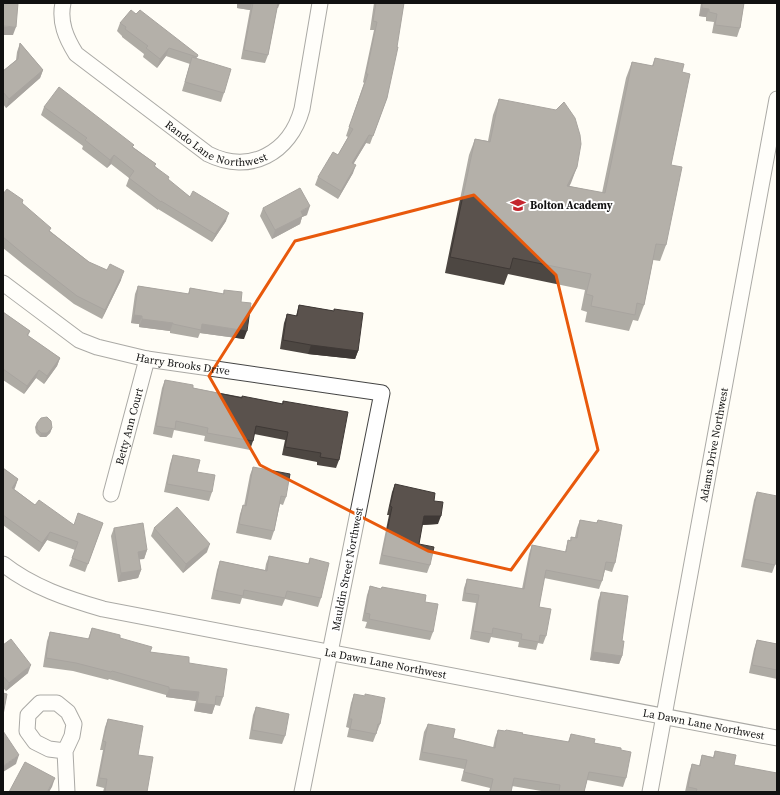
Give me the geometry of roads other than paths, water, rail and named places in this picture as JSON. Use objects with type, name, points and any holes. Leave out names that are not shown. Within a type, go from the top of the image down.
[{"type":"street","name":"Rando Lane Northwest","points":[[63,3],[61,12],[63,28],[76,54],[208,154],[226,161],[239,162],[251,161],[276,151],[285,143],[298,122],[302,109],[320,3]]},
{"type":"street","name":"Adams Drive Northwest","points":[[650,792],[777,99]]},
{"type":"street","name":"Harry Brooks Drive","points":[[3,283],[79,340],[97,347],[147,359],[382,393]]},
{"type":"street","name":"Betty Ann Court","points":[[111,494],[147,359]]},
{"type":"street","name":"Mauldin Street Northwest","points":[[302,792],[382,393]]},
{"type":"street","name":"La Dawn Lane Northwest","points":[[3,564],[38,585],[72,600],[103,609],[777,738]]},
{"type":"street","points":[[65,751],[67,792]]},
{"type":"place","name":"Bolton Academy","points":[[518,205]]}]
